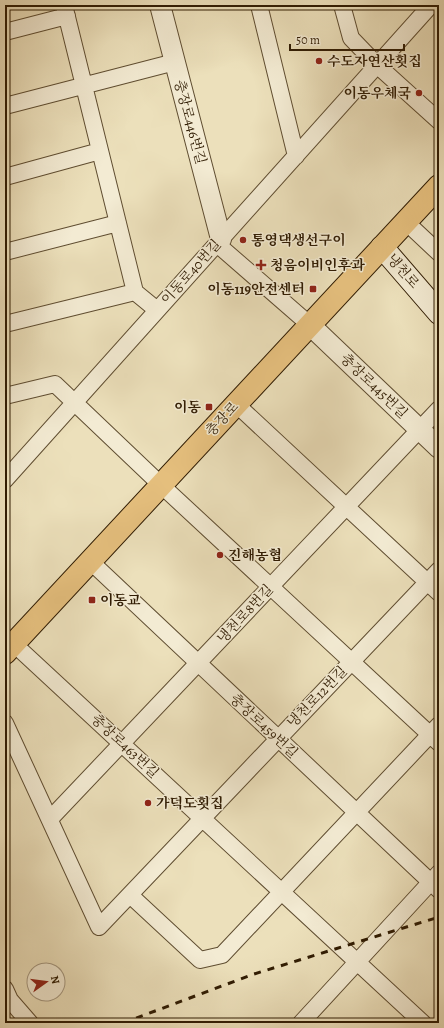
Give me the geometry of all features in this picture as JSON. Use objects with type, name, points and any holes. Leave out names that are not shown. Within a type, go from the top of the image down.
[{"type":"main road","name":"충장로","points":[[9,649],[160,484],[439,186]]},
{"type":"main road","name":"냉천로","points":[[382,247],[439,313]]},
{"type":"street","name":"충장로446번길","points":[[160,5],[219,242]]},
{"type":"street","points":[[259,5],[296,156]]},
{"type":"street","points":[[342,5],[351,38],[377,65],[439,121]]},
{"type":"street","name":"이동로40번길","points":[[5,480],[431,5]]},
{"type":"street","points":[[5,32],[66,10],[135,292],[157,310]]},
{"type":"street","points":[[5,106],[175,62]]},
{"type":"street","points":[[5,177],[100,151]]},
{"type":"street","points":[[406,222],[439,253]]},
{"type":"street","points":[[5,252],[118,223]]},
{"type":"street","points":[[219,242],[310,325]]},
{"type":"street","points":[[5,324],[135,292]]},
{"type":"street","name":"충장로445번길","points":[[310,325],[439,448]]},
{"type":"street","points":[[5,396],[55,384],[160,484],[352,662],[436,734],[357,813],[222,955],[200,960],[130,894]]},
{"type":"street","points":[[236,404],[439,593]]},
{"type":"street","name":"냉천로8번길","points":[[50,819],[439,409]]},
{"type":"street","name":"충장로459번길","points":[[90,561],[357,813],[436,882]]},
{"type":"street","name":"냉천로12번길","points":[[50,819],[99,927],[439,570]]},
{"type":"street","name":"충장로463번길","points":[[9,649],[122,744],[423,1023]]},
{"type":"street","points":[[5,723],[50,819]]},
{"type":"street","points":[[301,1023],[382,934],[436,882]]},
{"type":"street","points":[[5,989],[10,1000],[30,1023]]},
{"type":"railway","points":[[123,1023],[254,974],[439,917]]},
{"type":"place","name":"수도자연산횟집","points":[[319,61]]},
{"type":"place","name":"이동우체국","points":[[419,93]]},
{"type":"place","name":"통영댁생선구이","points":[[243,240]]},
{"type":"place","name":"청음이비인후과","points":[[261,265]]},
{"type":"place","name":"이동119안전센터","points":[[313,289]]},
{"type":"place","name":"이동","points":[[209,407]]},
{"type":"place","name":"진해농협","points":[[220,555]]},
{"type":"place","name":"이동교","points":[[92,600]]},
{"type":"place","name":"가덕도횟집","points":[[148,803]]}]
